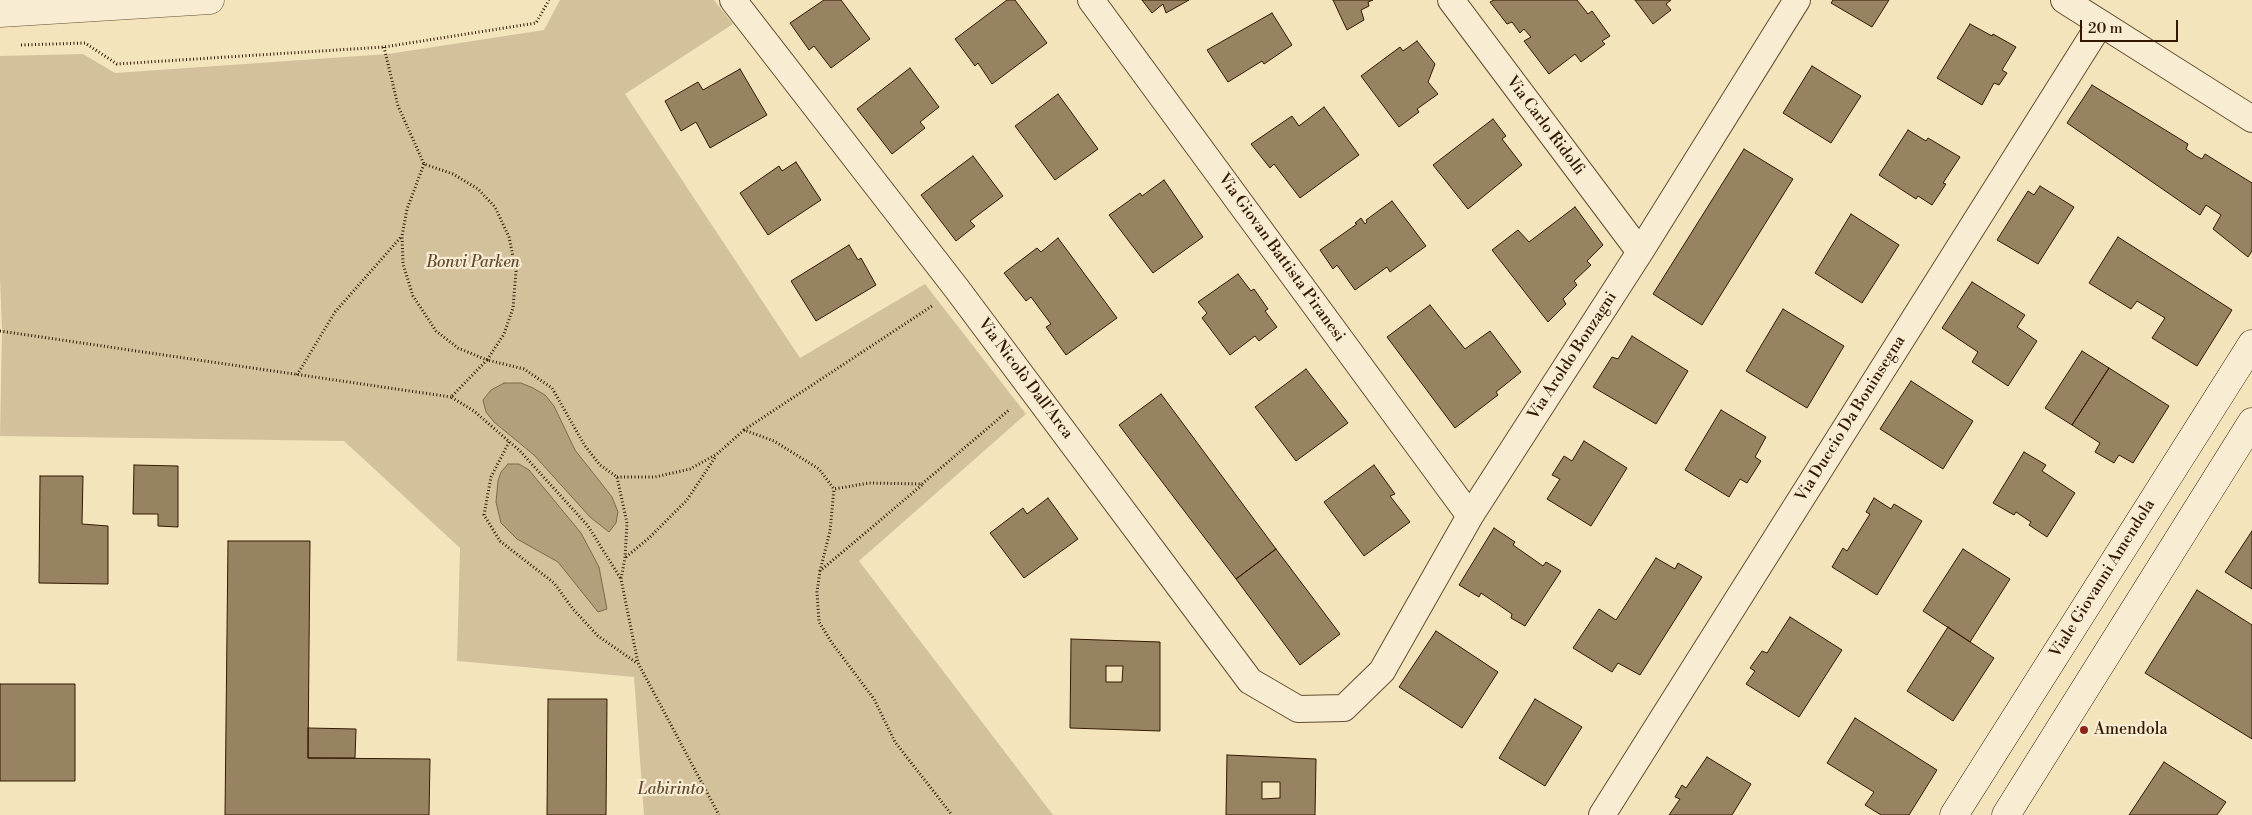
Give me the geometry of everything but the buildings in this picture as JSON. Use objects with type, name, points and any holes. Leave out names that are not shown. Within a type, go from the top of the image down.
[{"type":"main road","points":[[0,13],[210,0]]},
{"type":"main road","name":"Viale Giovanni Amendola","points":[[1954,815],[2252,344]]},
{"type":"main road","points":[[2006,815],[2251,426]]},
{"type":"street","name":"Via Nicolò Dall'Arca","points":[[733,0],[957,289],[1250,681],[1298,709],[1344,708]]},
{"type":"street","name":"Via Giovan Battista Piranesi","points":[[1091,0],[1470,516]]},
{"type":"street","name":"Via Carlo Ridolfi","points":[[1451,0],[1640,252]]},
{"type":"street","name":"Via Aroldo Bonzagni","points":[[1344,708],[1382,671],[1470,516],[1640,252],[1797,0]]},
{"type":"street","points":[[2064,0],[2252,119]]},
{"type":"street","name":"Via Duccio Da Boninsegna","points":[[1602,815],[2100,24]]},
{"type":"path","points":[[19,45],[85,43],[117,64],[384,47],[536,23],[549,0]]},
{"type":"path","points":[[384,47],[398,106],[424,164],[407,209],[402,236],[403,264],[413,296],[436,330],[458,348],[487,360],[524,369],[552,388],[585,446],[600,465],[617,477],[655,477],[690,469],[717,454],[744,430],[957,289]]},
{"type":"path","points":[[424,164],[453,174],[478,189],[495,207],[509,237],[516,271],[512,308],[504,334],[487,360],[451,397]]},
{"type":"path","points":[[297,375],[335,312],[402,236]]},
{"type":"path","points":[[0,331],[451,397],[474,411],[520,450],[588,526],[621,579],[638,663],[719,815]]},
{"type":"path","points":[[820,571],[1033,390]]},
{"type":"path","points":[[744,430],[774,441],[820,469],[834,489],[830,531],[816,592],[819,622],[832,644],[874,699],[895,742],[952,815]]},
{"type":"path","points":[[509,442],[491,476],[484,515],[500,541],[554,583],[573,609],[598,636],[638,663]]},
{"type":"path","points":[[626,558],[687,500],[717,454]]},
{"type":"path","points":[[617,477],[627,523],[626,558],[621,579]]},
{"type":"path","points":[[834,489],[869,483],[922,484]]},
{"type":"green space","name":"Bonvi Parken","points":[[560,0],[714,0],[733,24],[625,94],[800,358],[925,284],[1026,414],[859,561],[1053,815],[644,815],[634,677],[457,661],[460,548],[344,441],[0,436],[2,331],[0,278],[0,56],[83,54],[115,73],[388,54],[544,30]]},
{"type":"shaded area","points":[[504,383],[521,383],[533,388],[545,395],[554,406],[575,450],[612,497],[618,512],[616,523],[609,532],[590,517],[534,455],[494,422],[486,412],[483,400],[491,390]]},
{"type":"shaded area","points":[[508,464],[519,464],[529,470],[581,533],[599,567],[607,609],[598,612],[558,562],[517,539],[501,523],[496,502],[498,481],[501,472]]},
{"type":"place","name":"Amendola","points":[[2084,730]]},
{"type":"park label","name":"Labirinto","points":[[671,790]]}]
